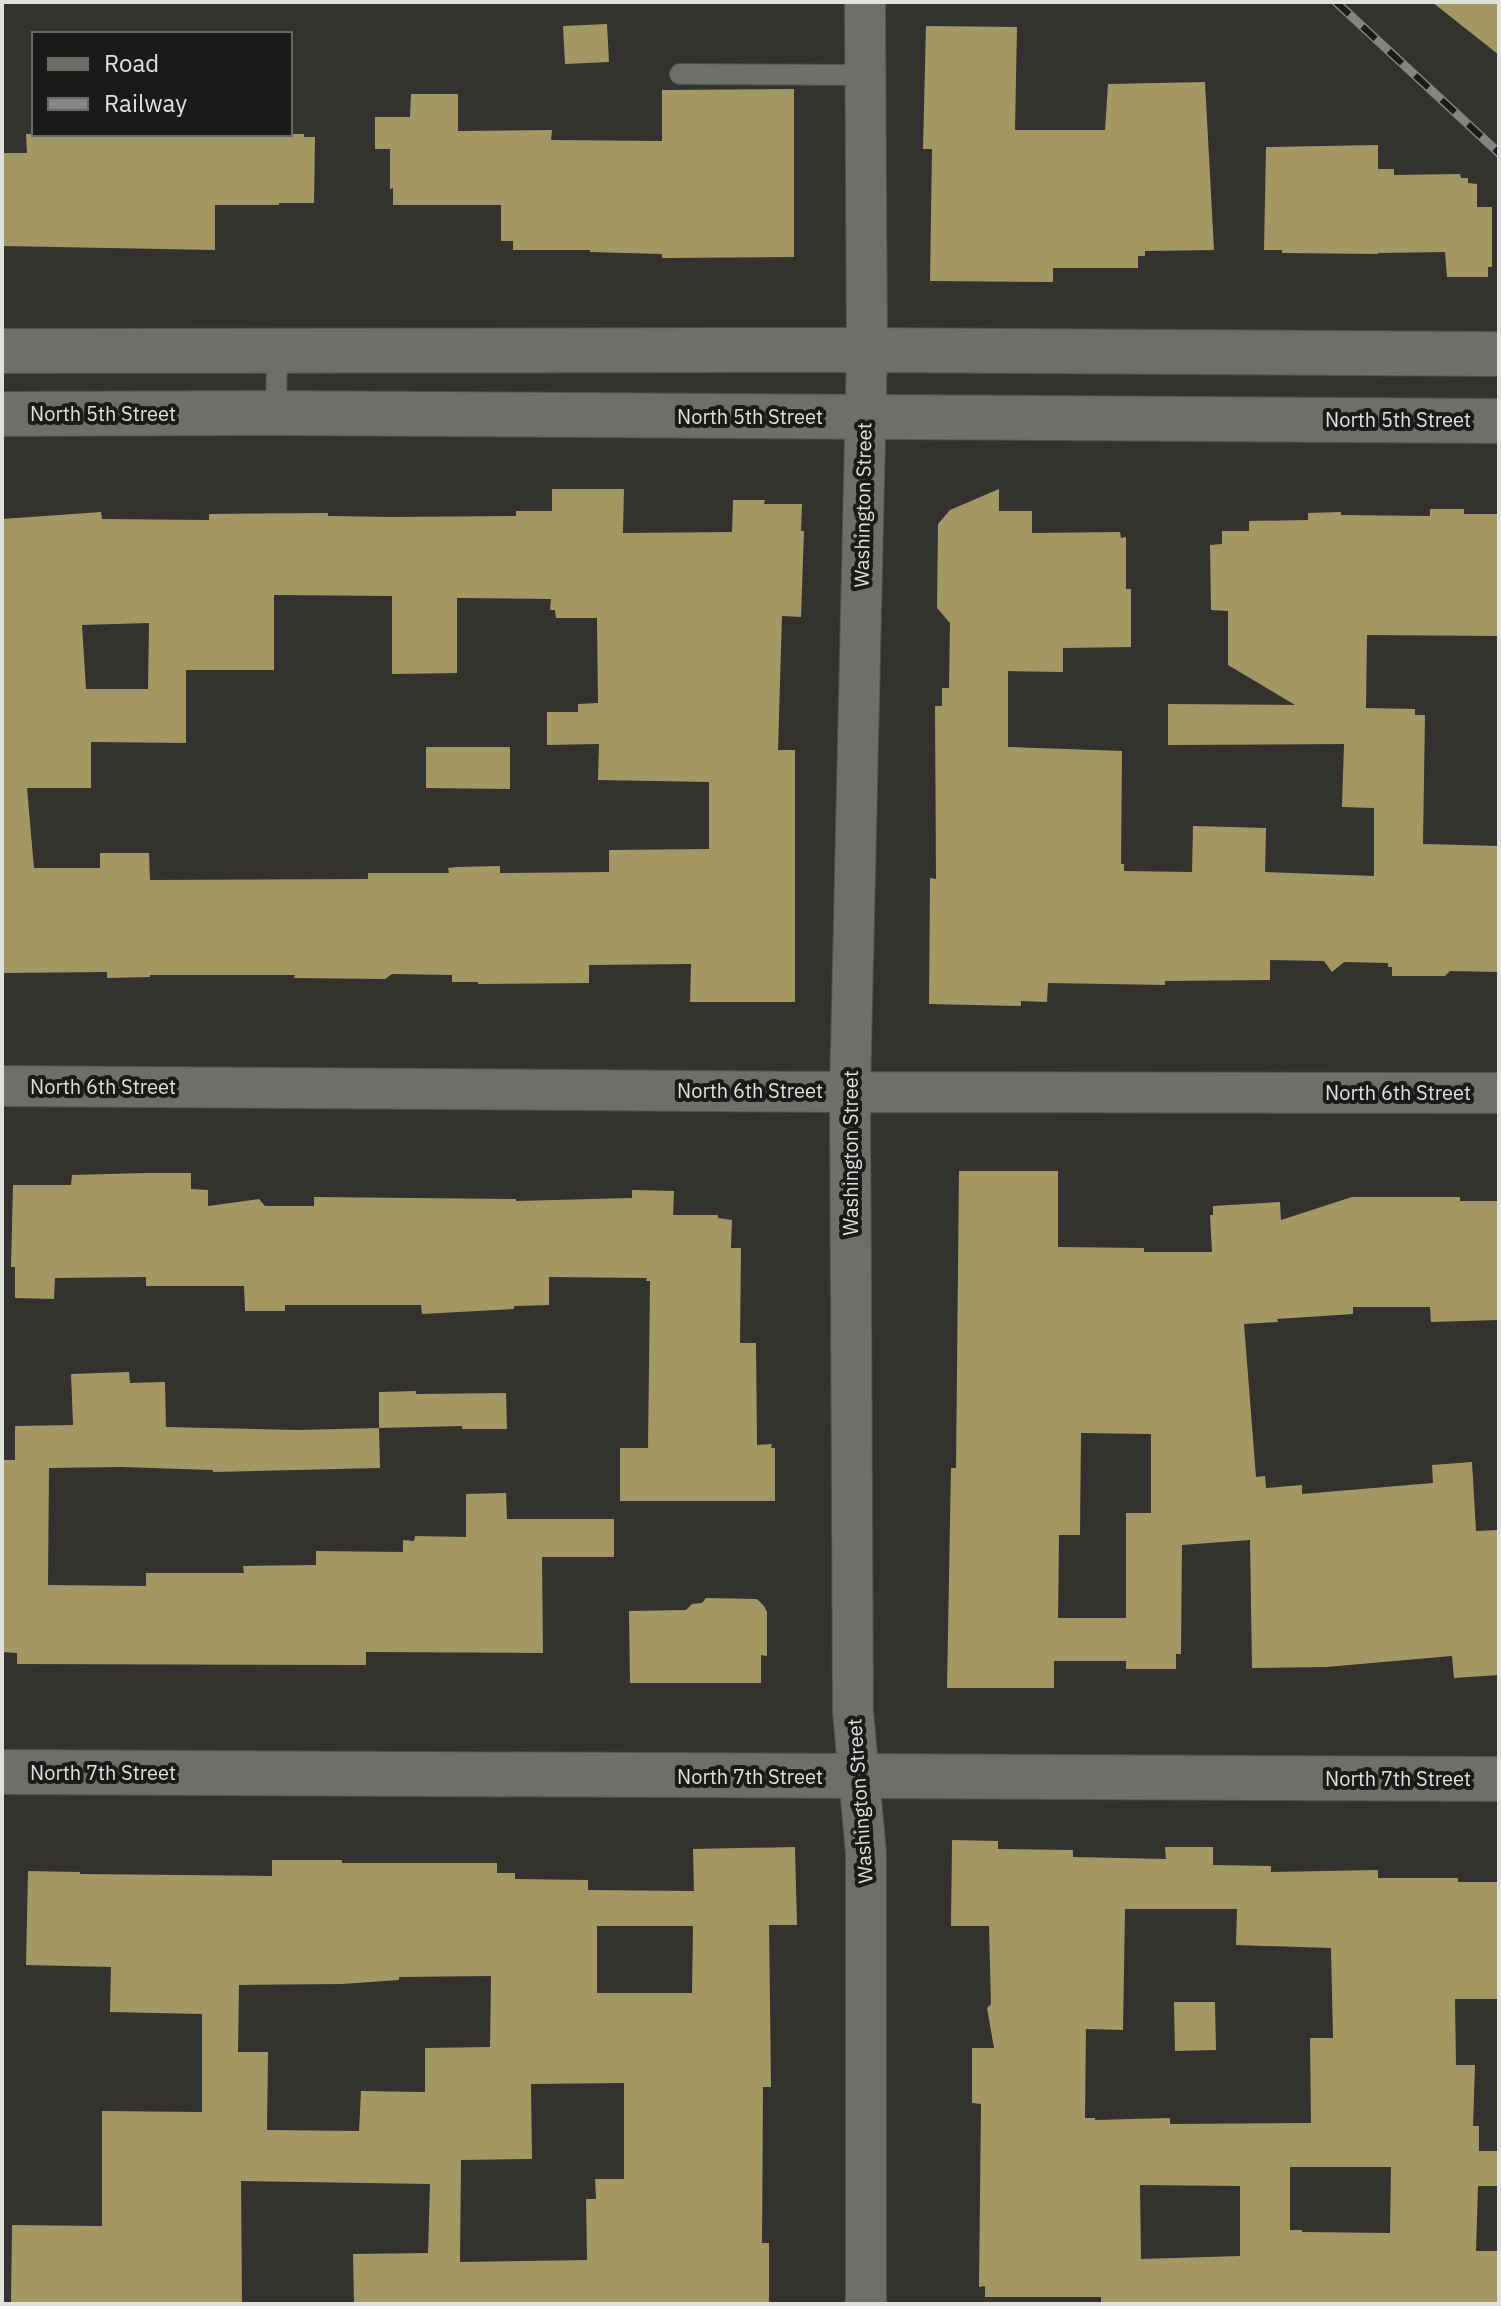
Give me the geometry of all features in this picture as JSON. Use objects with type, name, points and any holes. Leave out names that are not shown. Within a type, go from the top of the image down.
[{"type":"street","name":"Washington Street","points":[[865,2],[867,350],[850,1092],[853,1712],[866,1853],[866,2304]]},
{"type":"street","points":[[2,351],[867,350],[1499,354]]},
{"type":"street","name":"North 5th Street","points":[[2,414],[1499,421]]},
{"type":"street","name":"North 6th Street","points":[[2,1086],[1499,1093]]},
{"type":"street","name":"North 7th Street","points":[[2,1772],[1499,1779]]},
{"type":"lane","points":[[680,74],[865,75]]},
{"type":"lane","points":[[276,413],[277,351]]},
{"type":"building","points":[[1432,2],[1499,2],[1499,55]]},
{"type":"building","points":[[607,24],[609,62],[565,64],[563,26]]},
{"type":"building","points":[[926,26],[1017,27],[1015,130],[1105,130],[1108,84],[1205,82],[1214,250],[1145,251],[1145,256],[1138,256],[1138,268],[1053,268],[1053,282],[930,281],[932,149],[923,149]]},
{"type":"building","points":[[794,89],[794,257],[662,258],[662,254],[590,250],[513,250],[513,241],[501,241],[501,205],[393,205],[390,149],[375,149],[375,117],[410,117],[411,94],[458,94],[458,131],[552,130],[551,140],[662,141],[662,90]]},
{"type":"building","points":[[26,134],[304,134],[304,137],[315,137],[314,203],[215,205],[215,250],[2,246],[2,153],[27,153]]},
{"type":"building","points":[[1378,145],[1378,169],[1394,169],[1394,175],[1460,174],[1461,178],[1468,178],[1468,183],[1477,184],[1477,207],[1492,207],[1492,267],[1488,267],[1488,277],[1447,277],[1445,252],[1282,253],[1282,250],[1264,250],[1266,147]]},
{"type":"building","points":[[552,489],[624,489],[623,533],[732,532],[733,500],[802,504],[801,617],[782,616],[778,750],[795,750],[795,1002],[690,1002],[691,964],[589,965],[589,983],[478,984],[452,982],[452,975],[392,974],[385,979],[294,978],[295,975],[107,978],[107,972],[2,973],[2,519],[101,512],[102,519],[209,520],[209,514],[516,516],[516,511],[552,511]],"holes":[[[274,595],[392,596],[392,674],[457,673],[457,598],[551,599],[550,610],[555,610],[556,618],[597,618],[598,703],[578,704],[578,712],[547,712],[547,745],[599,744],[598,780],[709,782],[709,849],[609,850],[609,872],[500,873],[500,866],[456,867],[448,868],[449,873],[368,873],[368,879],[150,880],[149,853],[100,853],[100,868],[34,868],[27,788],[91,788],[91,742],[186,743],[186,670],[274,670]],[[149,623],[148,689],[86,689],[82,625]]]},
{"type":"building","points":[[999,489],[999,511],[1032,511],[1032,533],[1120,532],[1121,538],[1126,537],[1126,589],[1131,589],[1131,647],[1063,648],[1063,672],[1008,671],[1008,747],[1122,751],[1121,864],[1124,864],[1124,871],[1192,872],[1193,826],[1266,828],[1265,872],[1374,876],[1374,808],[1342,807],[1344,744],[1168,745],[1168,704],[1295,705],[1228,665],[1228,611],[1211,610],[1210,545],[1222,544],[1222,531],[1249,531],[1249,521],[1308,520],[1308,513],[1430,516],[1430,509],[1464,509],[1464,514],[1499,514],[1499,636],[1367,635],[1366,708],[1415,709],[1415,715],[1425,715],[1423,844],[1499,846],[1499,972],[1450,971],[1445,976],[1392,976],[1392,967],[1388,967],[1388,963],[1344,962],[1332,972],[1324,961],[1270,960],[1270,980],[1165,981],[1165,985],[1048,983],[1047,1002],[1021,1001],[1021,1006],[929,1004],[930,878],[936,879],[935,706],[942,706],[942,688],[949,688],[950,623],[937,608],[938,524],[950,510]]},
{"type":"building","points":[[426,747],[510,747],[510,789],[426,788]]},
{"type":"building","points":[[959,1171],[1058,1171],[1058,1247],[1144,1248],[1144,1252],[1212,1252],[1210,1215],[1213,1215],[1213,1206],[1280,1202],[1281,1220],[1352,1197],[1460,1197],[1460,1201],[1499,1201],[1499,1320],[1431,1322],[1430,1307],[1353,1307],[1353,1314],[1244,1324],[1256,1477],[1265,1476],[1266,1488],[1302,1485],[1302,1494],[1433,1483],[1432,1465],[1472,1462],[1476,1531],[1499,1530],[1499,1675],[1454,1678],[1452,1656],[1326,1667],[1252,1668],[1250,1540],[1182,1545],[1181,1654],[1176,1654],[1176,1669],[1126,1669],[1126,1661],[1054,1661],[1054,1688],[947,1688],[951,1468],[956,1468]],"holes":[[[1081,1433],[1151,1434],[1151,1513],[1126,1513],[1126,1618],[1058,1618],[1059,1535],[1080,1535]]]},
{"type":"building","points":[[191,1173],[191,1189],[208,1190],[208,1206],[259,1199],[265,1206],[314,1206],[314,1197],[516,1201],[632,1198],[632,1190],[674,1191],[673,1215],[718,1215],[718,1218],[732,1220],[731,1248],[741,1248],[740,1343],[756,1343],[757,1445],[772,1444],[771,1448],[775,1448],[775,1501],[620,1501],[620,1448],[648,1448],[650,1281],[646,1281],[647,1278],[549,1277],[549,1305],[422,1314],[421,1305],[285,1305],[285,1311],[245,1311],[244,1286],[146,1286],[146,1277],[55,1278],[54,1299],[15,1298],[15,1267],[11,1267],[13,1185],[71,1185],[72,1175]]},
{"type":"building","points":[[129,1372],[130,1383],[165,1382],[166,1427],[379,1428],[380,1468],[213,1472],[121,1467],[49,1468],[48,1585],[146,1586],[146,1573],[244,1573],[243,1566],[316,1565],[316,1551],[403,1552],[403,1540],[414,1541],[415,1536],[466,1537],[466,1494],[506,1493],[507,1519],[614,1519],[614,1557],[542,1557],[543,1653],[366,1652],[366,1665],[17,1664],[17,1653],[2,1652],[2,1460],[15,1460],[15,1426],[73,1425],[71,1374]]},
{"type":"building","points":[[416,1391],[416,1394],[506,1393],[507,1429],[462,1429],[462,1426],[379,1428],[379,1392]]},
{"type":"building","points":[[706,1598],[757,1599],[764,1606],[767,1612],[767,1656],[761,1655],[761,1683],[630,1683],[629,1611],[686,1610]]},
{"type":"building","points":[[952,1840],[998,1841],[998,1849],[1073,1850],[1073,1857],[1166,1859],[1165,1847],[1213,1847],[1213,1865],[1271,1866],[1271,1872],[1378,1870],[1378,1878],[1458,1878],[1458,1882],[1499,1882],[1499,1999],[1455,1999],[1456,2065],[1475,2065],[1473,2126],[1479,2126],[1479,2151],[1499,2151],[1499,2186],[1478,2186],[1476,2251],[1499,2251],[1499,2304],[1101,2304],[1101,2297],[985,2297],[985,2286],[979,2287],[981,2104],[972,2103],[972,2048],[994,2048],[987,2008],[991,2004],[989,1926],[951,1926]],"holes":[[[1125,1909],[1237,1909],[1236,1945],[1331,1948],[1333,2038],[1310,2038],[1311,2123],[1170,2124],[1170,2118],[1085,2118],[1086,2029],[1123,2030]],[[1290,2167],[1391,2167],[1390,2233],[1290,2230]],[[1140,2185],[1240,2186],[1240,2256],[1141,2259]]]},
{"type":"building","points":[[795,1847],[797,1925],[769,1925],[771,2087],[763,2087],[762,2243],[769,2243],[769,2304],[354,2304],[353,2254],[428,2253],[430,2184],[241,2181],[242,2304],[11,2304],[12,2225],[102,2226],[102,2111],[202,2112],[202,2014],[110,2012],[111,1967],[26,1965],[28,1871],[272,1876],[272,1860],[497,1863],[497,1873],[515,1873],[515,1879],[588,1880],[588,1890],[694,1891],[693,1849]],"holes":[[[597,1926],[693,1926],[692,1993],[597,1993]],[[491,1976],[490,2047],[425,2048],[425,2092],[361,2091],[359,2131],[267,2130],[268,2052],[238,2052],[239,1985],[342,1984],[399,1980],[399,1977]],[[624,2083],[624,2179],[595,2179],[596,2199],[586,2199],[587,2260],[460,2262],[461,2160],[532,2159],[531,2084]]]},
{"type":"building","points":[[1174,2002],[1215,2002],[1216,2050],[1175,2051]]},
{"type":"railway","points":[[1336,2],[1499,153]]}]
